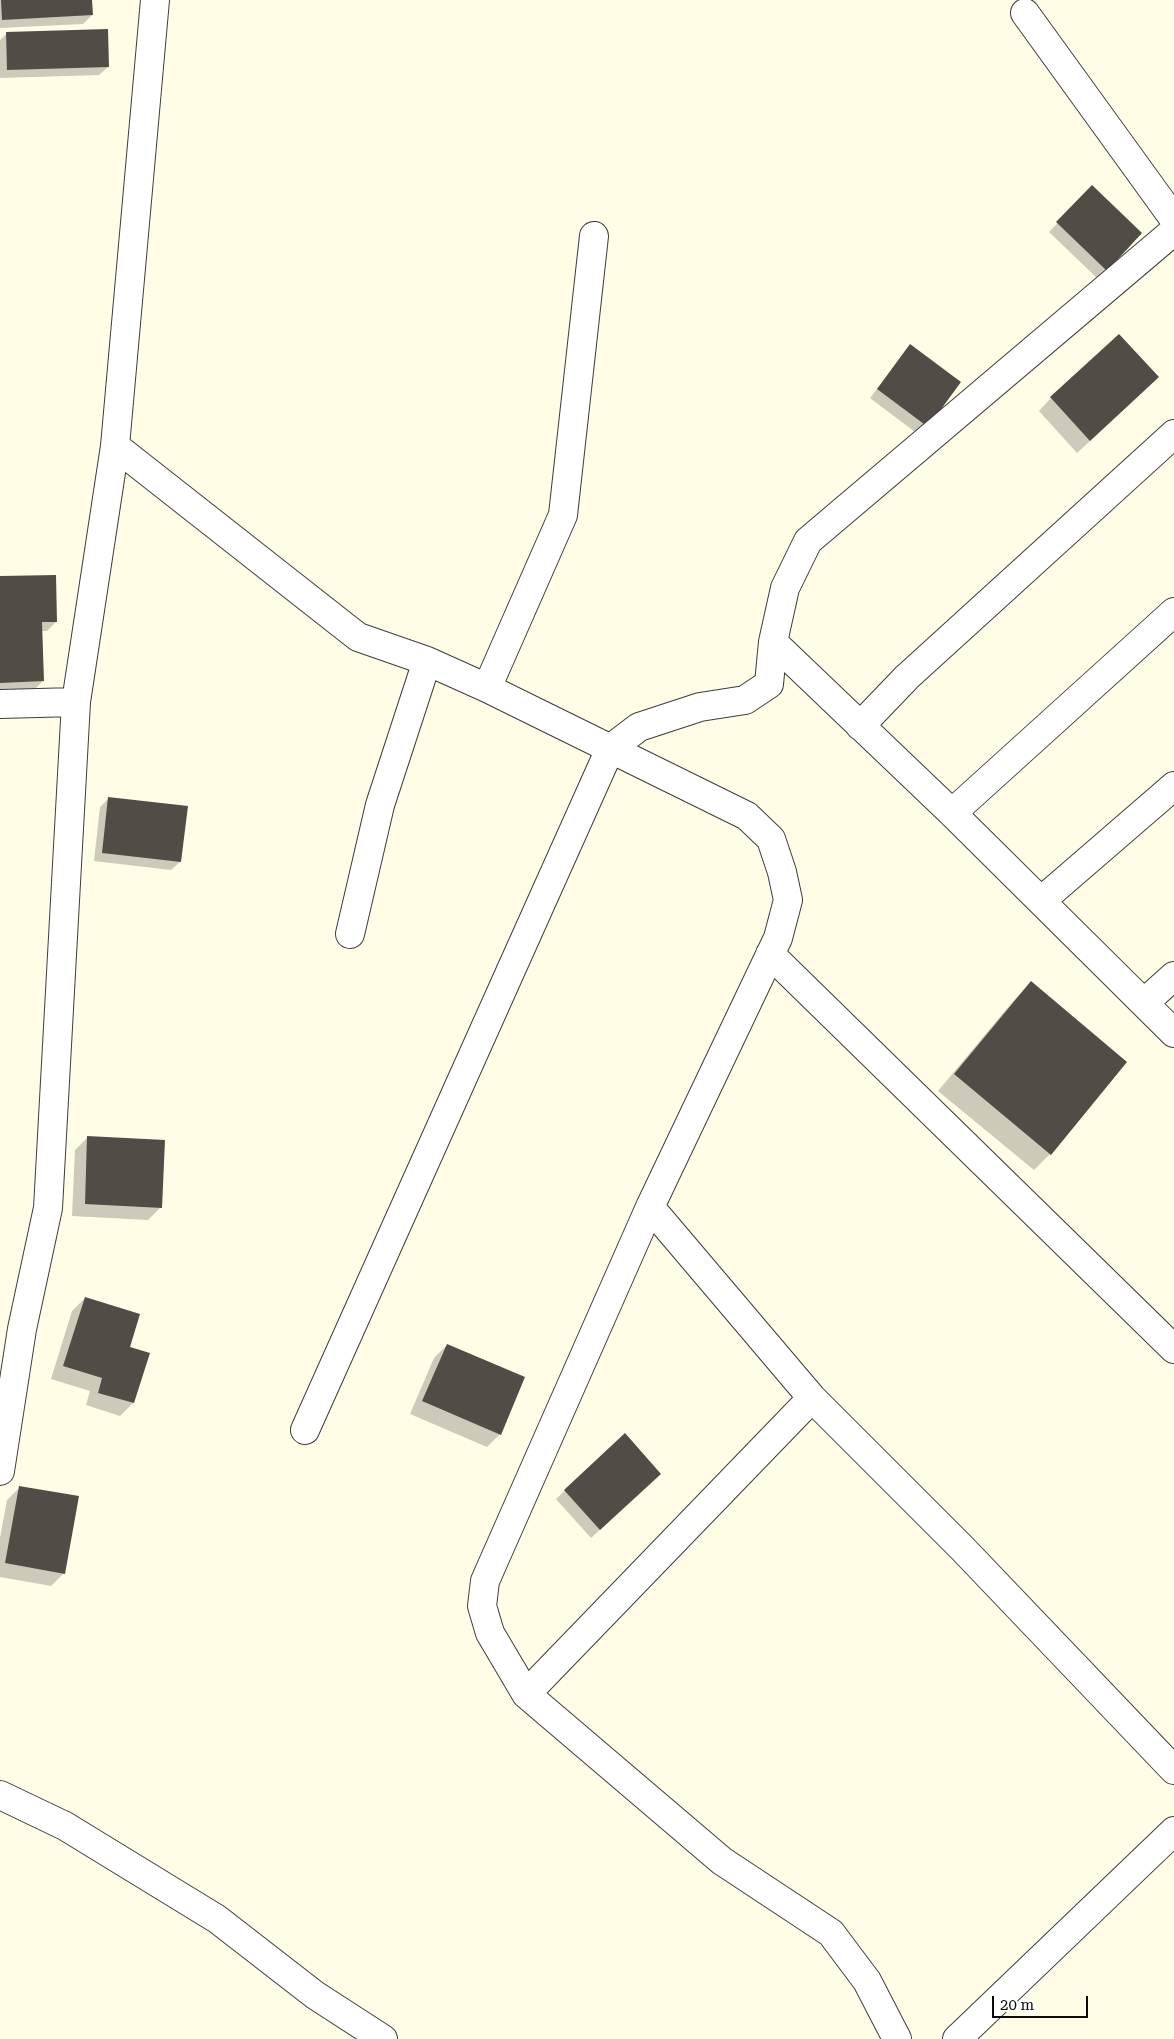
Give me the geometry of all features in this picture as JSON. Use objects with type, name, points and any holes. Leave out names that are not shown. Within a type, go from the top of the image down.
[{"type":"street","points":[[0,1471],[11,1328],[48,1208],[76,702],[115,446],[154,0]]},
{"type":"street","points":[[1025,12],[1174,219]]},
{"type":"street","points":[[305,1430],[610,749],[639,727],[700,707],[745,700],[769,684],[773,642],[784,588],[808,541],[1174,231]]},
{"type":"street","points":[[487,688],[563,515],[594,236]]},
{"type":"street","points":[[860,726],[907,676],[1174,434]]},
{"type":"street","points":[[115,446],[358,637],[427,661],[487,688],[747,816],[771,839],[782,872],[788,900],[778,938],[650,1207],[485,1581],[482,1606],[490,1633],[526,1694],[722,1861],[831,1933],[867,1981],[897,2039]]},
{"type":"street","points":[[952,812],[1174,612]]},
{"type":"street","points":[[773,642],[952,812],[1174,1033]]},
{"type":"street","points":[[350,934],[380,804],[427,661]]},
{"type":"street","points":[[0,704],[76,702]]},
{"type":"street","points":[[1041,901],[1174,786]]},
{"type":"street","points":[[770,954],[1174,1349]]},
{"type":"street","points":[[1144,1003],[1174,976]]},
{"type":"street","points":[[650,1207],[812,1398],[962,1548],[1174,1770]]},
{"type":"street","points":[[526,1694],[812,1398]]},
{"type":"street","points":[[0,1795],[65,1826],[217,1919],[315,1995],[383,2039]]},
{"type":"street","points":[[957,2039],[1174,1831]]},
{"type":"building","points":[[1,0],[92,0],[93,15],[2,20]]},
{"type":"building","points":[[108,29],[109,67],[7,70],[6,32]]},
{"type":"building","points":[[1092,185],[1142,233],[1107,271],[1056,222]]},
{"type":"building","points":[[1119,334],[1159,377],[1090,441],[1050,397]]},
{"type":"building","points":[[910,344],[961,382],[928,427],[877,389]]},
{"type":"building","points":[[56,575],[57,622],[42,622],[44,681],[0,683],[0,576]]},
{"type":"building","points":[[108,797],[188,806],[181,862],[102,853]]},
{"type":"building","points":[[1031,981],[1127,1062],[1051,1155],[954,1074]]},
{"type":"building","points":[[87,1136],[165,1140],[162,1208],[85,1204]]},
{"type":"building","points":[[85,1297],[140,1314],[130,1347],[150,1353],[134,1403],[98,1393],[102,1378],[63,1366]]},
{"type":"building","points":[[447,1344],[525,1377],[501,1435],[422,1401]]},
{"type":"building","points":[[625,1433],[661,1474],[600,1530],[564,1490]]},
{"type":"building","points":[[19,1486],[79,1496],[65,1574],[5,1563]]}]
